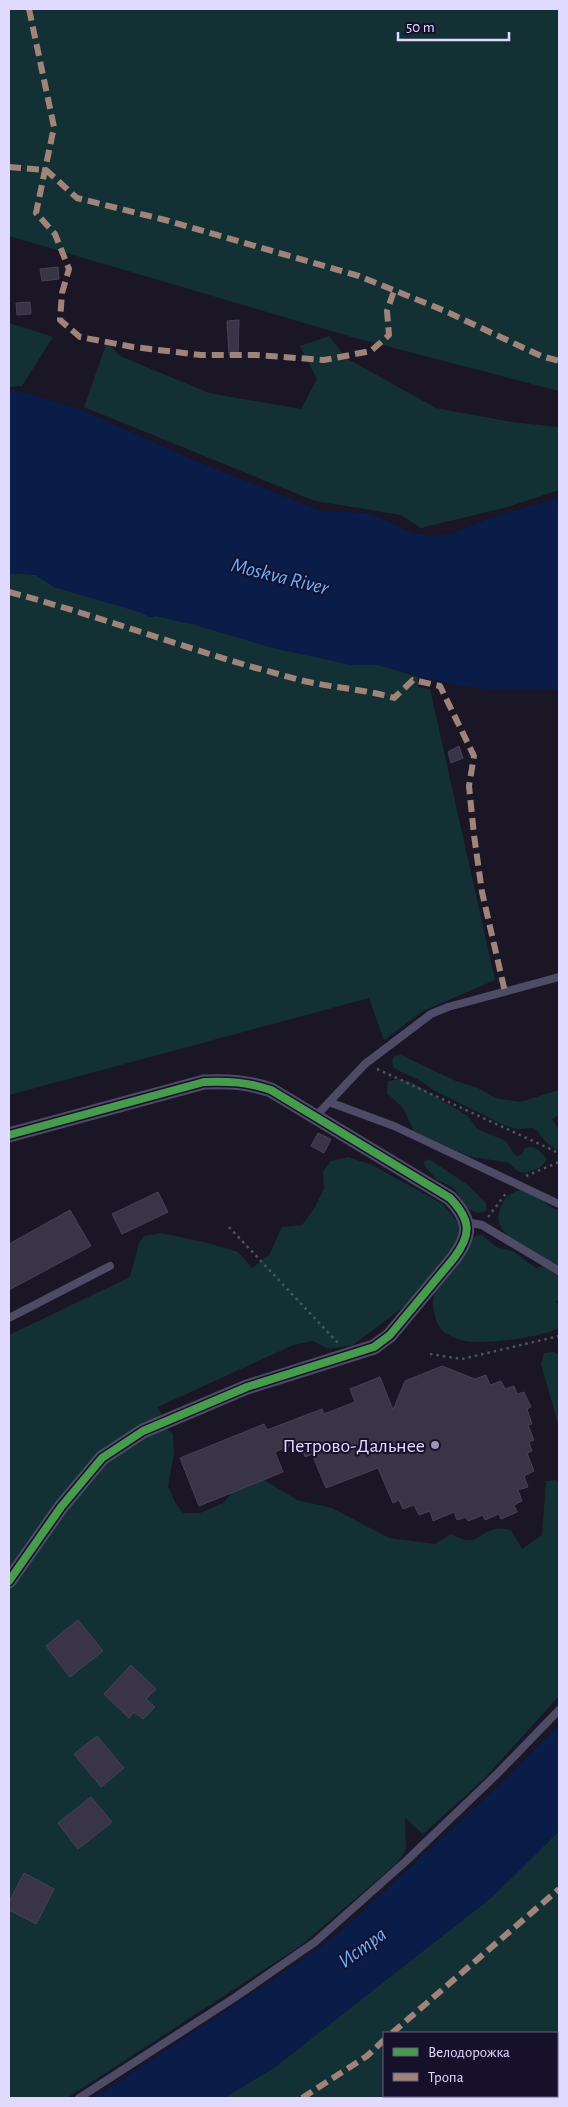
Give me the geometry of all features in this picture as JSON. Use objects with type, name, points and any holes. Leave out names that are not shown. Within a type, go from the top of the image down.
[{"type":"street","points":[[9,1135],[204,1082],[235,1080],[271,1090],[450,1198],[461,1210],[466,1222],[467,1231],[464,1245],[390,1335],[374,1347],[247,1387],[143,1430],[102,1458],[61,1507],[9,1581]]},
{"type":"lane","points":[[316,1116],[365,1064],[431,1014],[448,1007],[559,977]]},
{"type":"lane","points":[[329,1102],[394,1126],[559,1204]]},
{"type":"lane","points":[[466,1222],[482,1225],[559,1271]]},
{"type":"lane","points":[[9,1318],[110,1266]]},
{"type":"lane","points":[[79,2098],[234,1998],[315,1942],[405,1862],[497,1774],[559,1710]]},
{"type":"path","points":[[365,1064],[559,1153]]},
{"type":"path","points":[[229,1227],[343,1348],[347,1357]]},
{"type":"path","points":[[430,1354],[462,1359],[559,1336]]},
{"type":"green space","points":[[9,9],[559,9],[559,391],[352,337],[9,236]]},
{"type":"green space","points":[[9,323],[53,337],[22,386],[9,387]]},
{"type":"green space","points":[[329,336],[346,358],[436,408],[512,422],[559,427],[559,490],[507,507],[421,528],[401,515],[315,501],[84,407],[107,342],[120,356],[209,393],[301,409],[317,379],[300,346]]},
{"type":"green space","points":[[9,573],[36,575],[54,587],[140,612],[150,617],[156,616],[192,624],[274,648],[352,665],[379,665],[418,677],[418,687],[430,689],[495,980],[423,1011],[384,1040],[369,998],[9,1095]]},
{"type":"green space","points":[[401,1055],[456,1081],[478,1088],[495,1098],[520,1102],[559,1090],[559,1115],[552,1119],[559,1130],[559,1150],[548,1143],[534,1128],[518,1129],[506,1126],[397,1070],[393,1067],[392,1061],[394,1056]]},
{"type":"green space","points":[[400,1079],[413,1083],[468,1116],[477,1129],[506,1141],[514,1154],[518,1156],[522,1154],[525,1148],[532,1147],[541,1152],[547,1160],[540,1168],[523,1173],[516,1170],[509,1163],[468,1156],[414,1131],[403,1108],[387,1093],[388,1081]]},
{"type":"green space","points":[[348,1157],[372,1165],[443,1204],[462,1227],[458,1245],[418,1296],[353,1345],[329,1349],[313,1341],[293,1345],[158,1407],[168,1429],[173,1434],[174,1453],[168,1486],[175,1502],[183,1513],[200,1513],[223,1503],[240,1484],[256,1475],[297,1500],[332,1508],[389,1538],[435,1544],[451,1534],[459,1538],[471,1540],[501,1528],[511,1530],[522,1549],[542,1535],[546,1481],[556,1480],[559,1483],[559,1696],[484,1779],[423,1834],[405,1818],[406,1850],[396,1864],[299,1947],[67,2098],[9,2098],[9,1335],[130,1277],[139,1243],[144,1236],[161,1233],[208,1243],[238,1252],[252,1268],[269,1255],[282,1227],[302,1225],[314,1209],[324,1189],[323,1172],[331,1161]]},
{"type":"green space","points":[[429,1159],[468,1185],[486,1203],[486,1211],[478,1213],[467,1208],[454,1188],[437,1180],[425,1166],[424,1162]]},
{"type":"green space","points":[[527,1189],[554,1209],[559,1210],[559,1301],[555,1301],[559,1306],[559,1328],[527,1337],[485,1342],[465,1341],[443,1332],[434,1314],[433,1300],[435,1294],[444,1277],[475,1236],[482,1235],[496,1247],[513,1251],[536,1268],[547,1265],[509,1237],[504,1232],[499,1221],[498,1216],[506,1198],[516,1192]]},
{"type":"green space","points":[[554,1352],[559,1355],[559,1427],[541,1364],[544,1353]]},
{"type":"green space","points":[[559,1831],[559,2098],[224,2098],[275,2067],[492,1897]]},
{"type":"water","name":"Moskva River","points":[[16,390],[82,410],[196,461],[321,511],[369,513],[413,533],[430,536],[451,534],[490,518],[559,497],[559,690],[490,690],[445,683],[379,665],[352,665],[274,648],[192,624],[156,616],[150,617],[140,612],[54,587],[36,575],[9,573],[9,391]]},
{"type":"water","name":"Истра","points":[[559,1724],[559,1831],[492,1897],[275,2067],[224,2098],[93,2098],[280,1975],[335,1936],[507,1778]]},
{"type":"building","points":[[58,267],[59,279],[42,281],[40,269]]},
{"type":"building","points":[[30,302],[31,314],[17,315],[16,303]]},
{"type":"building","points":[[239,320],[238,355],[229,355],[227,321]]},
{"type":"building","points":[[459,746],[463,758],[451,763],[448,752]]},
{"type":"building","points":[[318,1133],[331,1139],[324,1153],[311,1146]]},
{"type":"building","points":[[158,1192],[168,1212],[122,1234],[112,1214]]},
{"type":"building","points":[[70,1210],[91,1246],[9,1290],[9,1244]]},
{"type":"building","points":[[442,1366],[475,1379],[486,1375],[490,1385],[501,1381],[505,1389],[514,1386],[517,1394],[524,1392],[531,1407],[527,1409],[532,1424],[528,1425],[534,1440],[529,1442],[532,1451],[527,1453],[534,1471],[524,1476],[528,1487],[518,1490],[522,1501],[514,1505],[517,1512],[501,1519],[499,1514],[485,1520],[483,1515],[468,1521],[466,1517],[457,1520],[454,1512],[433,1521],[430,1511],[419,1515],[414,1505],[403,1509],[399,1500],[393,1503],[378,1468],[326,1488],[312,1454],[305,1457],[299,1442],[275,1452],[283,1472],[199,1506],[180,1458],[264,1424],[267,1430],[322,1409],[324,1414],[355,1402],[350,1389],[380,1377],[393,1410],[405,1381]]},
{"type":"building","points":[[78,1620],[103,1651],[70,1677],[46,1646]]},
{"type":"building","points":[[131,1665],[156,1689],[146,1699],[155,1707],[143,1719],[134,1712],[129,1718],[104,1694]]},
{"type":"building","points":[[97,1736],[124,1768],[101,1787],[74,1754]]},
{"type":"building","points":[[91,1797],[112,1822],[78,1849],[58,1823]]},
{"type":"building","points":[[24,1873],[54,1889],[36,1924],[9,1910],[9,1902]]},
{"type":"marked path","points":[[29,9],[54,127],[36,213],[55,234],[69,269],[62,293],[60,320],[80,337],[133,347],[201,355],[256,355],[324,360],[371,351],[389,335],[387,311],[394,291]]},
{"type":"marked path","points":[[9,167],[46,170],[77,198],[165,220],[359,276],[445,311],[541,356],[559,361]]},
{"type":"marked path","points":[[9,592],[225,659],[304,681],[394,698],[413,680],[440,686],[474,756],[469,786],[474,835],[482,892],[505,992]]},
{"type":"marked path","points":[[393,2032],[559,1889]]},
{"type":"marked path","points":[[302,2098],[367,2056],[383,2041]]},
{"type":"cycle path","points":[[9,1135],[204,1082],[230,1082],[254,1085],[271,1090],[450,1198],[462,1213],[467,1227],[464,1242],[454,1258],[390,1335],[374,1347],[247,1387],[143,1431],[102,1458],[61,1507],[9,1581]]},
{"type":"place","name":"Петрово-Дальнее","points":[[435,1445]]}]
